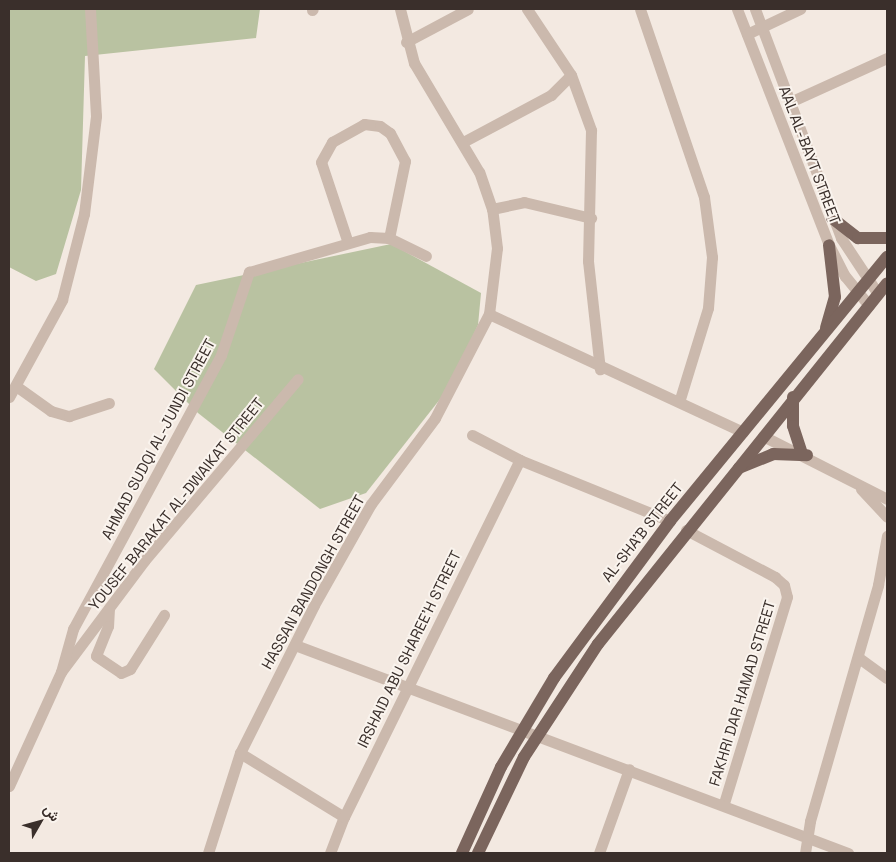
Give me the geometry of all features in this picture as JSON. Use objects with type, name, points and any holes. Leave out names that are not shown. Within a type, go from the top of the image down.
[{"type":"main road","points":[[832,218],[858,238],[887,238]]},
{"type":"main road","points":[[818,346],[835,297],[829,245]]},
{"type":"main road","name":"AL-SHA'B STREET","points":[[462,853],[523,730],[554,678],[670,521],[743,432],[818,346],[887,257]]},
{"type":"main road","points":[[478,853],[515,773],[598,644],[734,470],[887,283]]},
{"type":"main road","points":[[734,470],[772,454],[804,454],[793,426],[793,397]]},
{"type":"street","points":[[9,397],[62,300],[86,206],[96,116],[90,9]]},
{"type":"street","points":[[400,9],[406,42],[425,84],[462,142],[492,209],[497,248],[489,314],[600,370],[679,402],[743,432]]},
{"type":"street","points":[[406,42],[468,9]]},
{"type":"street","points":[[527,9],[571,76],[591,130],[591,306],[600,370]]},
{"type":"street","points":[[640,9],[704,197],[712,257],[708,308],[679,402]]},
{"type":"street","name":"AAL AL-BAYT STREET","points":[[737,9],[829,245],[858,293],[869,306]]},
{"type":"street","name":"AAL AL-BAYT STREET","points":[[755,9],[832,218],[868,281],[878,294]]},
{"type":"street","points":[[747,34],[800,9]]},
{"type":"street","points":[[790,102],[887,58]]},
{"type":"street","points":[[462,142],[551,95],[571,76]]},
{"type":"street","points":[[347,240],[321,162],[332,142],[364,124],[380,126],[390,133],[405,160],[389,238]]},
{"type":"street","points":[[492,209],[524,202],[591,218]]},
{"type":"street","name":"AHMAD SUDQI AL-JUNDI STREET","points":[[9,786],[61,672],[73,629],[221,355],[249,272],[347,240],[389,238],[426,256]]},
{"type":"street","name":"HASSAN BANDONGH STREET","points":[[208,853],[240,753],[295,645],[362,517],[435,418],[489,314]]},
{"type":"street","name":"YOUSEF BARAKAT AL-DWAIKAT STREET","points":[[61,672],[109,608],[298,379]]},
{"type":"street","points":[[16,386],[52,410],[69,416],[109,403]]},
{"type":"street","points":[[472,434],[520,460],[670,521]]},
{"type":"street","points":[[762,436],[804,454],[887,499]]},
{"type":"street","name":"IRSHAID ABU SHAREE'H STREET","points":[[330,853],[344,817],[406,688],[520,460]]},
{"type":"street","points":[[855,483],[887,517]]},
{"type":"street","name":"FAKHRI DAR HAMAD STREET","points":[[686,530],[775,577],[784,585],[787,597],[724,803]]},
{"type":"street","points":[[805,853],[805,837],[859,658],[878,585],[887,536]]},
{"type":"street","points":[[878,585],[887,565]]},
{"type":"street","points":[[109,608],[108,626],[96,656],[121,673],[130,669],[164,615]]},
{"type":"street","points":[[295,645],[406,688],[724,803],[848,853]]},
{"type":"street","points":[[859,658],[887,678]]},
{"type":"street","points":[[240,753],[344,817]]},
{"type":"street","points":[[599,853],[629,769]]},
{"type":"green space","points":[[9,9],[260,9],[256,38],[85,56],[81,190],[56,274],[36,281],[9,267]]},
{"type":"green space","points":[[391,244],[481,293],[478,325],[448,389],[366,493],[320,509],[198,413],[154,369],[196,285]]}]
